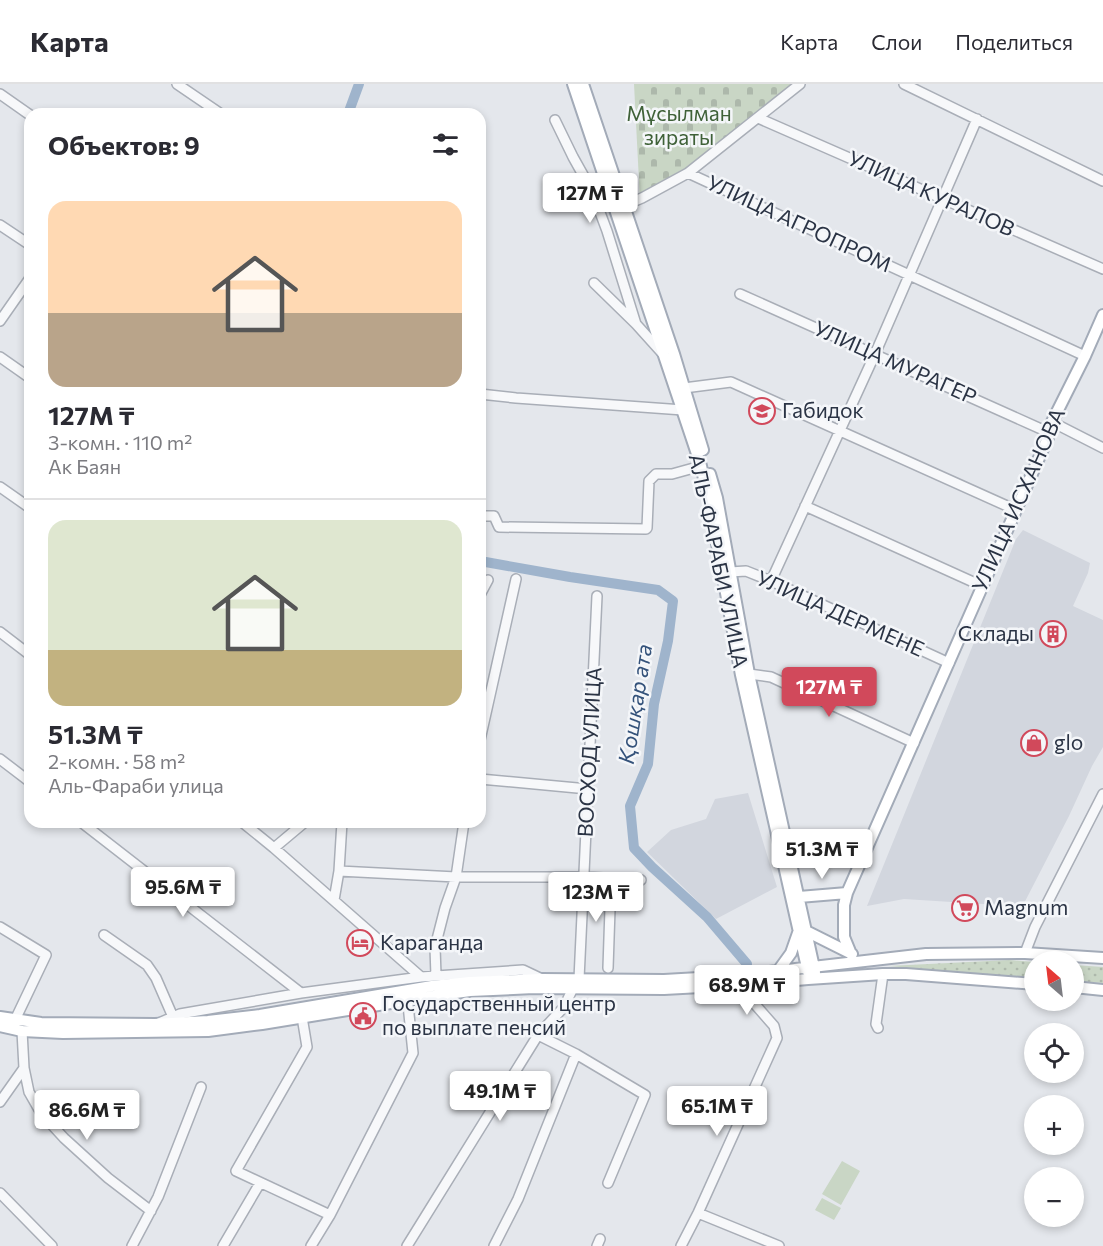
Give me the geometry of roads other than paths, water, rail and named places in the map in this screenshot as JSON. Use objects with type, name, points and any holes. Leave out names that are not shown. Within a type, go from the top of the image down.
[{"type":"main road","name":"АЛЬ-ФАРАБИ УЛИЦА","points":[[573,84],[620,207],[684,388],[709,500],[741,675],[792,899],[812,973]]},
{"type":"main road","name":"АЛЬ-ФАРАБИ УЛИЦА","points":[[583,84],[665,356],[687,409],[717,498],[749,674],[799,897],[802,932]]},
{"type":"main road","name":"УЛИЦА ИСХАНОВА","points":[[851,954],[844,937],[844,905],[847,893],[1103,315]]},
{"type":"main road","points":[[799,897],[847,893]]},
{"type":"main road","points":[[778,971],[802,932],[862,961]]},
{"type":"main road","points":[[0,1026],[63,1033],[208,1031],[302,1017],[470,982],[542,978],[576,984],[664,989],[738,985],[812,973],[862,961],[930,954],[1024,953]]},
{"type":"main road","points":[[930,954],[923,963],[930,976]]},
{"type":"main road","points":[[1084,957],[1103,958]]},
{"type":"main road","points":[[0,1017],[40,1023],[71,1024],[155,1024],[208,1021],[407,995],[434,996],[778,971],[930,976],[1024,983]]},
{"type":"main road","points":[[1084,988],[1103,990]]},
{"type":"street","points":[[620,207],[688,173],[800,84]]},
{"type":"street","points":[[904,84],[1103,181]]},
{"type":"street","points":[[182,86],[213,108]]},
{"type":"street","points":[[0,94],[24,110]]},
{"type":"street","name":"УЛИЦА КУРАЛОВ","points":[[759,118],[1103,269]]},
{"type":"street","name":"УЛИЦА АГРОПРОМ","points":[[771,581],[875,354],[976,119]]},
{"type":"street","points":[[555,120],[592,191],[636,324]]},
{"type":"street","name":"УЛИЦА АГРОПРОМ","points":[[688,173],[1085,356]]},
{"type":"street","points":[[0,225],[24,241]]},
{"type":"street","points":[[594,283],[665,356]]},
{"type":"street","points":[[0,321],[24,287]]},
{"type":"street","name":"УЛИЦА МУРАГЕР","points":[[740,294],[875,354],[1103,448]]},
{"type":"street","points":[[0,357],[24,374]]},
{"type":"street","points":[[684,388],[732,382],[1016,510]]},
{"type":"street","points":[[486,395],[687,409]]},
{"type":"street","points":[[486,516],[494,516],[499,527],[646,529],[649,481],[656,474],[672,474],[701,466]]},
{"type":"street","points":[[0,487],[24,504]]},
{"type":"street","points":[[805,506],[982,586]]},
{"type":"street","name":"УЛИЦА ДЕРМЕНЕ","points":[[730,572],[746,571],[771,581],[949,663]]},
{"type":"street","points":[[486,713],[516,579]]},
{"type":"street","points":[[486,584],[488,580]]},
{"type":"street","name":"ВОСХОД УЛИЦА","points":[[576,984],[584,878],[597,596]]},
{"type":"street","points":[[0,632],[24,650]]},
{"type":"street","points":[[749,674],[771,677],[914,742]]},
{"type":"street","points":[[0,759],[24,777]]},
{"type":"street","points":[[486,780],[588,789]]},
{"type":"street","points":[[1026,951],[1035,927],[1103,794]]},
{"type":"street","points":[[89,828],[301,993]]},
{"type":"street","points":[[249,828],[421,977]]},
{"type":"street","points":[[274,848],[298,828]]},
{"type":"street","points":[[334,900],[339,871],[342,828]]},
{"type":"street","points":[[436,976],[435,947],[456,877],[463,828]]},
{"type":"street","points":[[339,871],[456,877],[641,880]]},
{"type":"street","points":[[608,968],[611,879]]},
{"type":"street","points":[[0,927],[46,956],[15,1020]]},
{"type":"street","points":[[104,935],[147,965],[156,978],[173,1017]]},
{"type":"street","points":[[155,1024],[180,1014],[301,993],[421,977],[524,970],[542,978]]},
{"type":"street","points":[[878,1028],[876,1024],[883,974]]},
{"type":"street","points":[[407,1246],[538,1035],[564,1007],[576,984]]},
{"type":"street","points":[[681,1246],[777,1038],[774,1026],[738,985]]},
{"type":"street","points":[[311,1246],[330,1215],[413,1053],[407,995]]},
{"type":"street","points":[[302,1017],[307,1047],[236,1171],[330,1215]]},
{"type":"street","points":[[22,1030],[24,1068],[29,1092],[41,1113],[64,1138],[108,1178],[151,1211]]},
{"type":"street","points":[[538,1035],[576,1054],[645,1095],[608,1183]]},
{"type":"street","points":[[494,1246],[518,1199],[576,1054]]},
{"type":"street","points":[[0,1102],[24,1068]]},
{"type":"street","points":[[132,1246],[158,1197],[201,1087]]},
{"type":"street","points":[[223,1246],[260,1183]]},
{"type":"street","points":[[0,1193],[52,1246]]},
{"type":"street","points":[[698,1213],[778,1246]]},
{"type":"waterway","name":"Қошқар ата","points":[[350,108],[359,84]]},
{"type":"waterway","name":"Қошқар ата","points":[[486,562],[658,590],[673,601],[668,641],[654,704],[648,764],[630,806],[634,848],[707,917],[747,964]]},
{"type":"place","name":"Габидок","points":[[762,411]]},
{"type":"place","name":"Склады","points":[[1053,634]]},
{"type":"place","name":"glo","points":[[1034,743]]},
{"type":"place","name":"Magnum","points":[[965,908]]},
{"type":"place","name":"Караганда","points":[[360,943]]},
{"type":"place","name":"Государственный центр по выплате пенсий","points":[[363,1016]]},
{"type":"park label","name":"Мұсылман зираты","points":[[679,126]]}]
